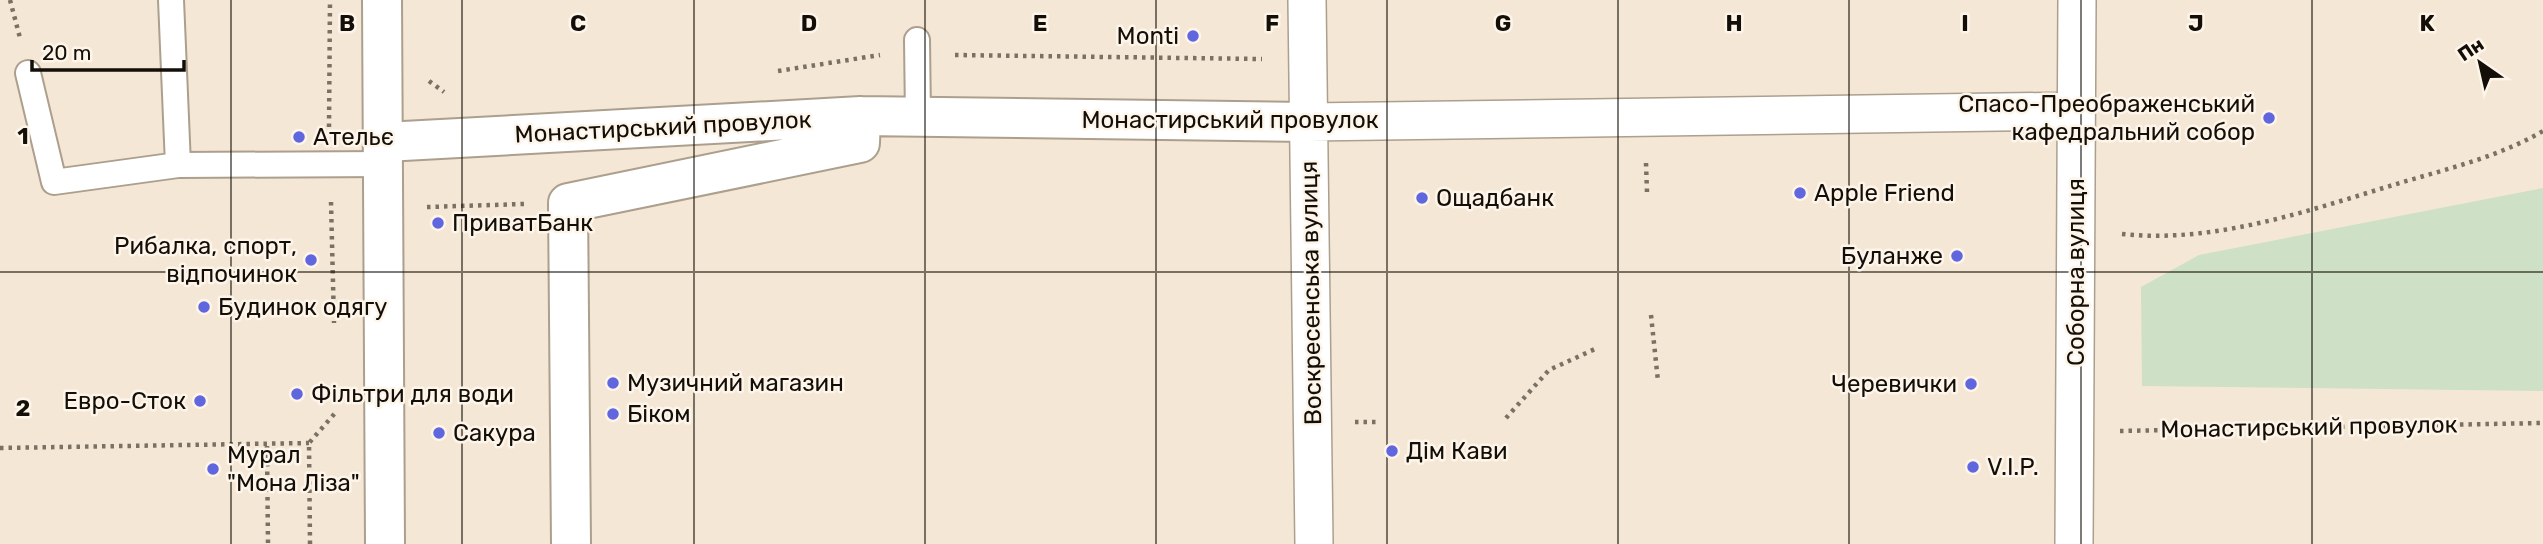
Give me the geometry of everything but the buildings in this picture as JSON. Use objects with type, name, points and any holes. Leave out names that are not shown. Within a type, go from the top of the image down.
[{"type":"street","points":[[382,0],[385,153],[385,544]]},
{"type":"street","name":"Воскресенська вулиця","points":[[1307,0],[1314,544]]},
{"type":"street","name":"Соборна вулиця","points":[[2074,544],[2077,0]]},
{"type":"street","name":"Монастирський провулок","points":[[385,153],[861,116],[1309,122],[2076,111]]},
{"type":"street","points":[[571,544],[568,203],[860,143],[861,116]]},
{"type":"lane","points":[[171,0],[178,165]]},
{"type":"lane","points":[[918,48],[918,117]]},
{"type":"lane","points":[[28,73],[54,183],[178,165],[329,163],[385,153]]},
{"type":"path","points":[[330,0],[329,163],[334,328]]},
{"type":"path","points":[[918,48],[1308,60]]},
{"type":"path","points":[[2076,229],[2135,236],[2194,234],[2248,226],[2473,161],[2521,144],[2543,131]]},
{"type":"path","points":[[420,207],[568,203]]},
{"type":"path","points":[[1651,315],[1658,381]]},
{"type":"path","points":[[1506,418],[1549,370],[1595,349]]},
{"type":"path","points":[[310,544],[309,443],[337,411]]},
{"type":"path","name":"Монастирський провулок","points":[[2075,432],[2543,423]]},
{"type":"path","points":[[0,449],[267,446],[309,443]]},
{"type":"path","points":[[267,446],[268,544]]},
{"type":"green space","points":[[2543,188],[2543,391],[2142,386],[2141,287],[2199,255]]},
{"type":"place","name":"Monti","points":[[1193,36]]},
{"type":"place","name":"Спасо-Преображенський кафедральний собор","points":[[2269,118]]},
{"type":"place","name":"Ательє","points":[[299,137]]},
{"type":"place","name":"Apple Friend","points":[[1800,193]]},
{"type":"place","name":"Ощадбанк","points":[[1422,198]]},
{"type":"place","name":"ПриватБанк","points":[[438,223]]},
{"type":"place","name":"Буланже","points":[[1957,256]]},
{"type":"place","name":"Рибалка, спорт, відпочинок","points":[[311,260]]},
{"type":"place","name":"Будинок одягу","points":[[204,307]]},
{"type":"place","name":"Музичний магазин","points":[[613,383]]},
{"type":"place","name":"Черевички","points":[[1971,384]]},
{"type":"place","name":"Фільтри для води","points":[[297,394]]},
{"type":"place","name":"Евро-Сток","points":[[200,401]]},
{"type":"place","name":"Біком","points":[[613,414]]},
{"type":"place","name":"Сакура","points":[[439,433]]},
{"type":"place","name":"Дім Кави","points":[[1392,451]]},
{"type":"place","name":"V.I.P.","points":[[1973,467]]},
{"type":"place","name":"Мурал \"Мона Ліза\"","points":[[213,469]]}]
